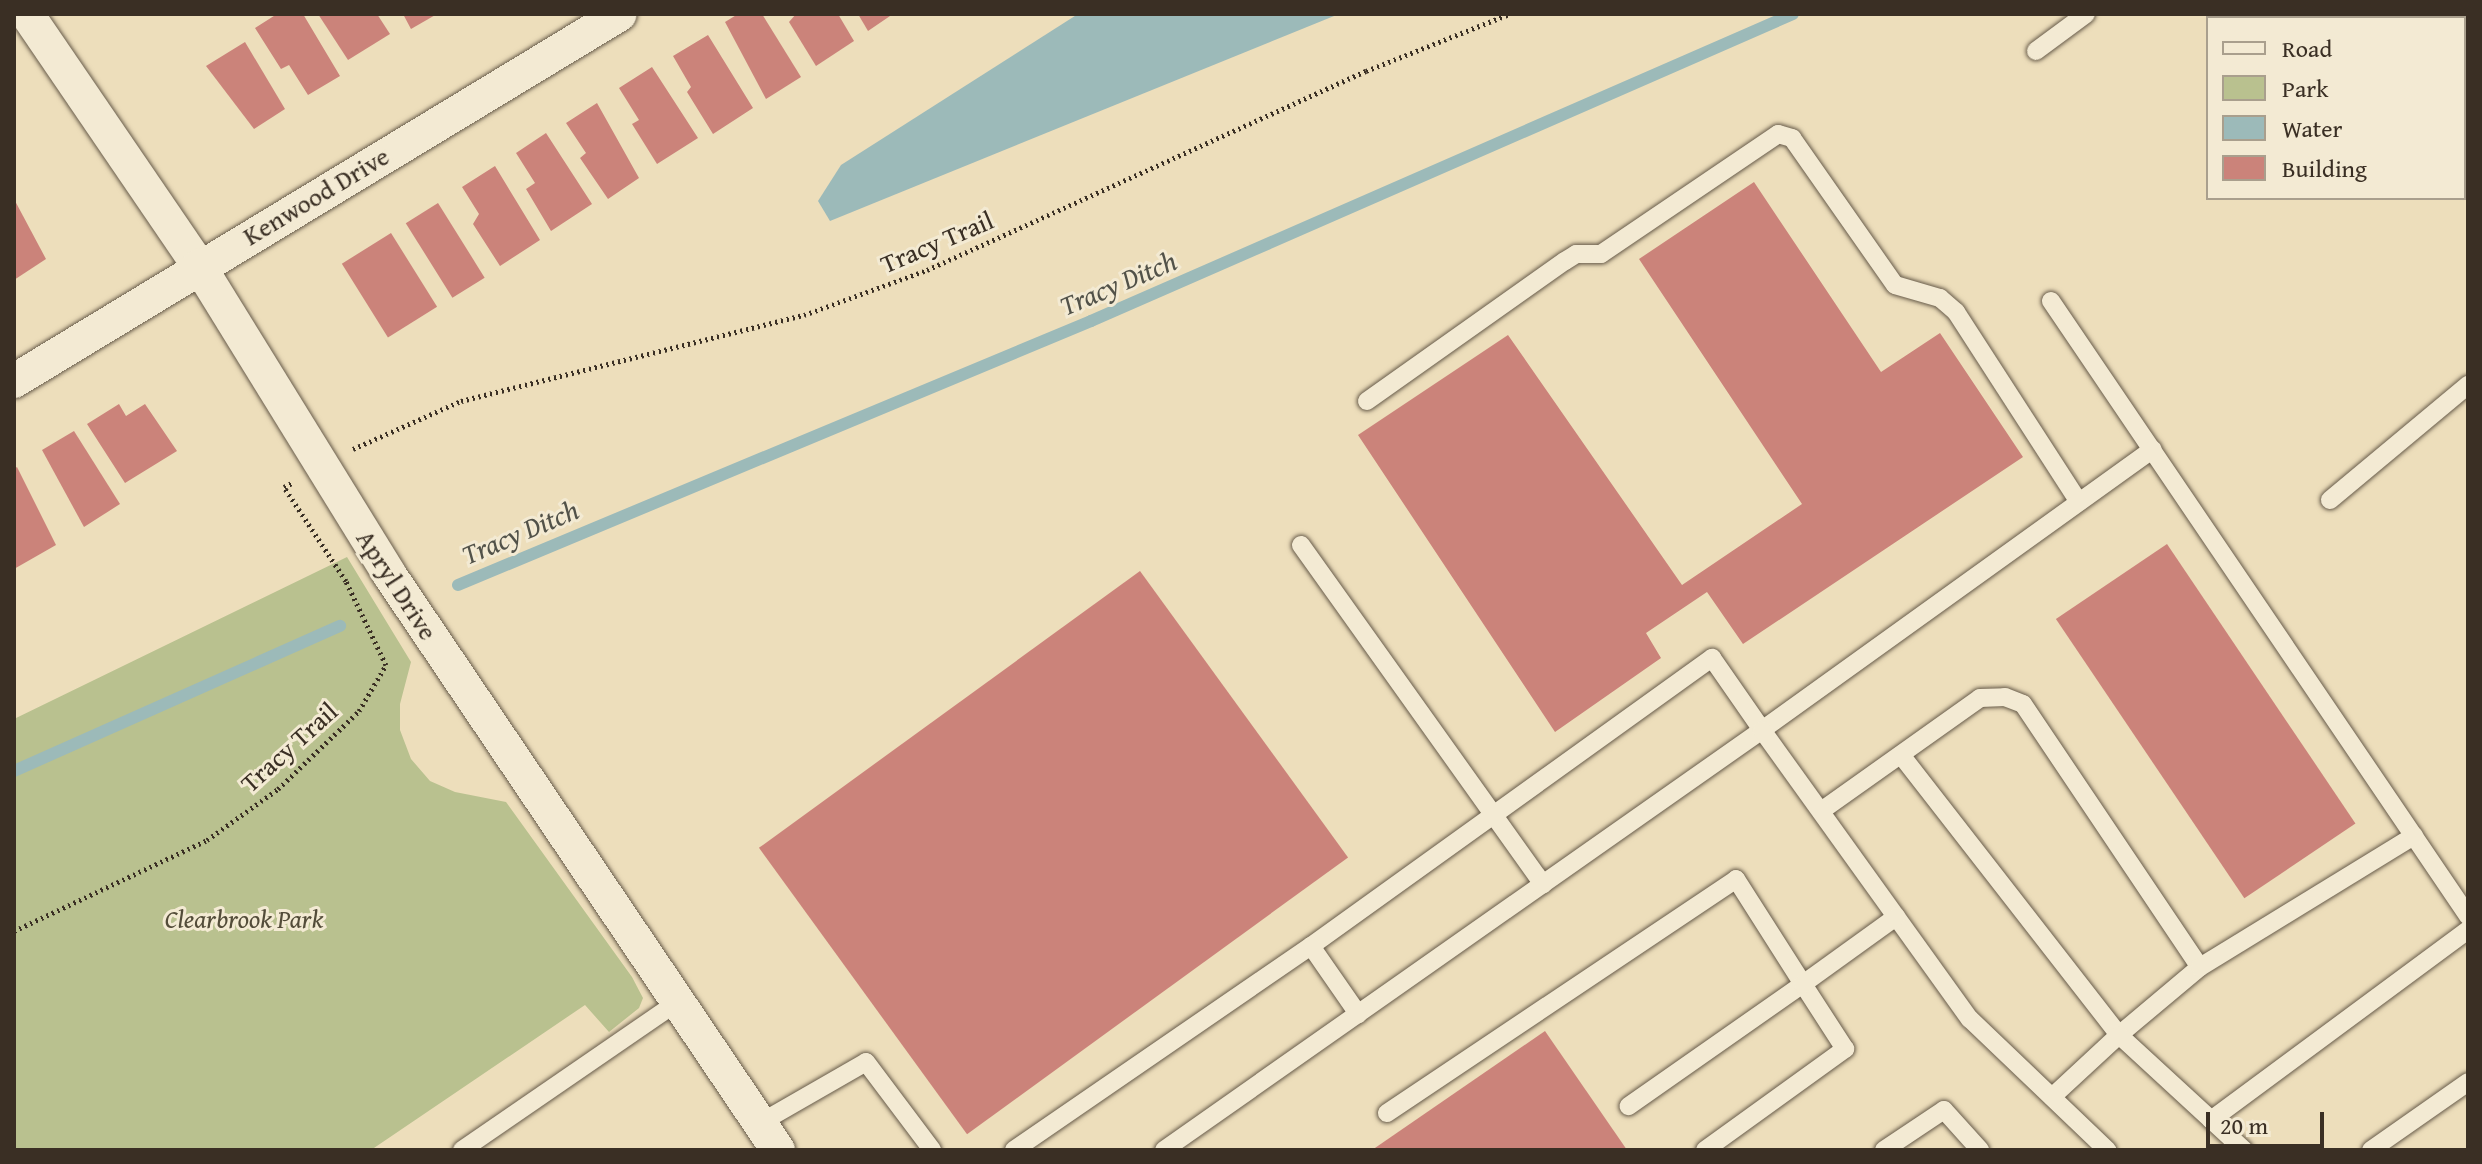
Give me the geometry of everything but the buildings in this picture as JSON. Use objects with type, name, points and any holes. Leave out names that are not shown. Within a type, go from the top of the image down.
[{"type":"street","name":"Apryl Drive","points":[[27,14],[199,266],[389,574],[769,1136]]},
{"type":"street","name":"Kenwood Drive","points":[[14,381],[199,266],[620,14]]},
{"type":"lane","points":[[2036,51],[2086,14]]},
{"type":"lane","points":[[1367,401],[1565,261],[1576,254],[1601,254],[1778,134],[1792,138],[1895,285],[1940,298],[1956,312],[2079,502]]},
{"type":"lane","points":[[2051,301],[2468,916]]},
{"type":"lane","points":[[2330,500],[2468,385]]},
{"type":"lane","points":[[1175,1147],[2153,449]]},
{"type":"lane","points":[[1301,545],[1543,884]]},
{"type":"lane","points":[[1014,1150],[1495,817],[1712,658],[1970,1019],[2107,1150]]},
{"type":"lane","points":[[1821,811],[1980,698],[2005,697],[2023,704],[2200,967]]},
{"type":"lane","points":[[1901,755],[2119,1035],[2244,1150]]},
{"type":"lane","points":[[2052,1097],[2200,967],[2414,836]]},
{"type":"lane","points":[[1387,1113],[1736,879],[1845,1049],[1705,1150]]},
{"type":"lane","points":[[1629,1106],[1896,917]]},
{"type":"lane","points":[[2211,1120],[2468,930]]},
{"type":"lane","points":[[1311,946],[1358,1014]]},
{"type":"lane","points":[[462,1150],[677,1002]]},
{"type":"lane","points":[[769,1136],[866,1062],[932,1150]]},
{"type":"lane","points":[[2371,1150],[2468,1082]]},
{"type":"lane","points":[[1884,1150],[1944,1110],[1980,1150]]},
{"type":"path","name":"Tracy Trail","points":[[359,445],[461,401],[804,315],[913,275],[1366,71],[1509,14]]},
{"type":"path","name":"Tracy Trail","points":[[14,931],[207,840],[278,789],[359,711],[386,665],[346,581],[284,487]]},
{"type":"green space","name":"Clearbrook Park","points":[[347,557],[411,662],[400,704],[400,730],[411,759],[430,781],[455,792],[506,802],[632,977],[643,998],[639,1008],[609,1032],[585,1005],[371,1150],[14,1150],[14,719]]},
{"type":"water","points":[[1078,14],[1339,14],[830,221],[818,201],[841,165]]},
{"type":"waterway","name":"Tracy Ditch","points":[[458,585],[1091,321],[1793,14]]},
{"type":"waterway","name":"Tracy Ditch","points":[[14,771],[340,626]]}]
